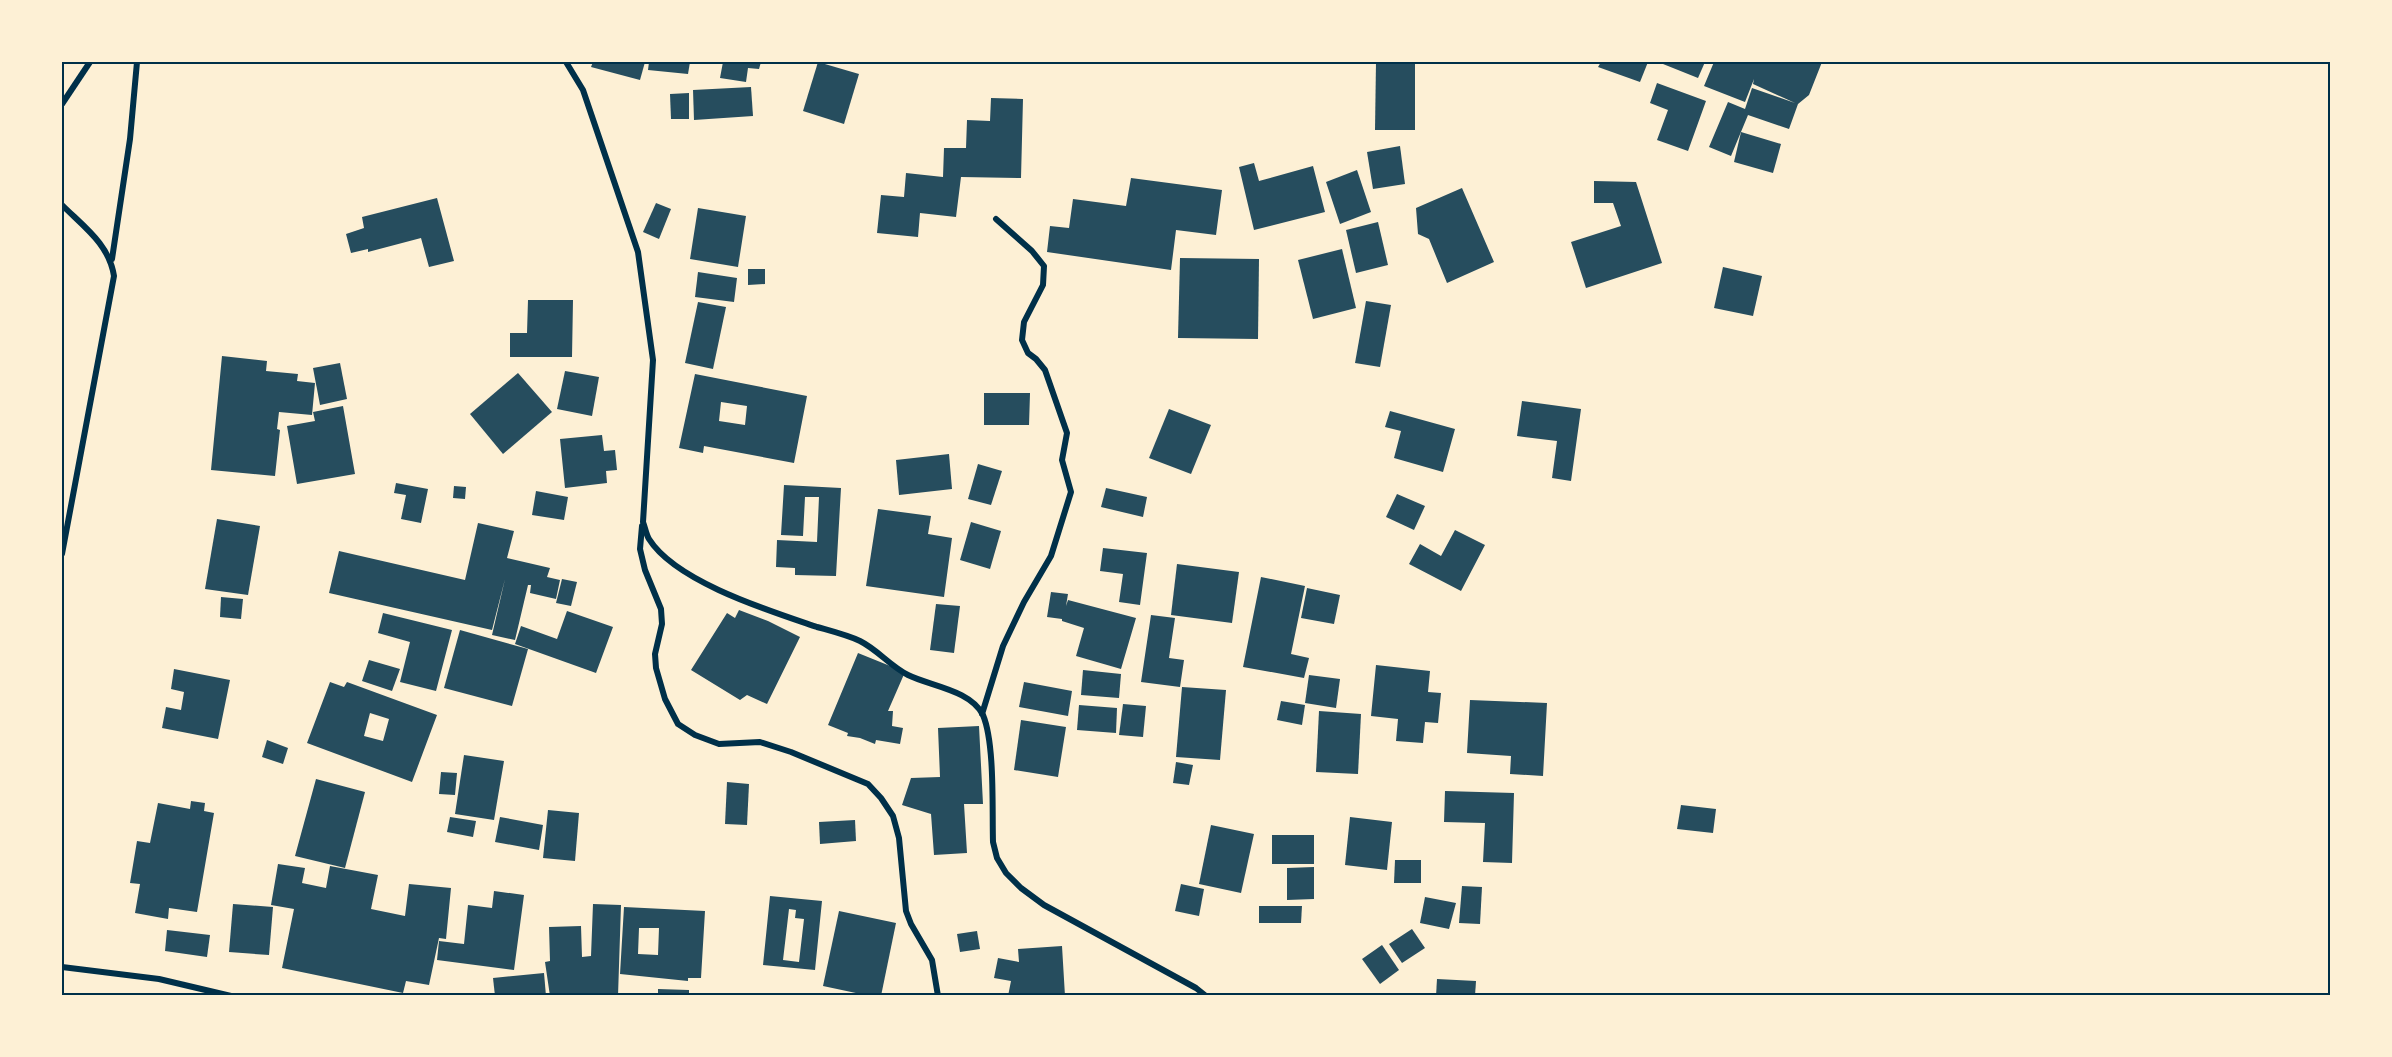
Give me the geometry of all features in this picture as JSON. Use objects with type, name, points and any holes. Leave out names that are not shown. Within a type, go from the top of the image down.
[{"type":"street","points":[[62,104],[90,62]]},
{"type":"street","points":[[62,554],[114,276],[112,260],[130,139],[137,62]]},
{"type":"street","points":[[566,62],[583,90],[638,252],[653,360],[640,549],[645,570],[661,609],[662,624],[654,654],[665,699],[678,724],[694,735],[719,744],[760,742],[791,752],[868,784],[881,798],[893,816],[899,838],[906,911],[932,960],[938,996]]},
{"type":"street","points":[[62,205],[102,243],[112,260]]},
{"type":"street","points":[[982,714],[1003,646],[1024,602],[1051,556],[1071,492],[1062,460],[1067,433],[1045,370],[1028,353],[1022,340],[1024,321],[1043,285],[1044,266],[1032,251],[996,219]]},
{"type":"street","points":[[643,519],[649,539],[665,556],[701,583],[786,616],[858,640],[877,651],[891,665],[909,676],[939,684],[976,706],[982,714],[989,734],[993,842],[997,858],[1006,873],[1021,888],[1044,905],[1196,988],[1206,996]]},
{"type":"street","points":[[62,967],[159,979],[231,996]]},
{"type":"building","points":[[593,62],[645,62],[640,80],[591,67]]},
{"type":"building","points":[[649,62],[690,62],[688,74],[648,70]]},
{"type":"building","points":[[723,62],[761,62],[759,69],[748,68],[746,82],[720,78]]},
{"type":"building","points":[[818,62],[859,74],[844,124],[803,111]]},
{"type":"building","points":[[1376,62],[1415,62],[1415,130],[1375,130]]},
{"type":"building","points":[[1601,62],[1648,62],[1640,82],[1598,67]]},
{"type":"building","points":[[1664,62],[1705,62],[1698,78],[1663,64]]},
{"type":"building","points":[[1714,62],[1822,62],[1809,95],[1798,104],[1789,129],[1748,115],[1731,156],[1709,147],[1728,102],[1745,109],[1752,88],[1795,103],[1753,84],[1754,79],[1745,102],[1704,86]]},
{"type":"building","points":[[1657,83],[1706,101],[1688,151],[1657,140],[1668,110],[1650,103]]},
{"type":"building","points":[[751,87],[753,116],[694,120],[693,90]]},
{"type":"building","points":[[689,93],[689,119],[671,119],[670,94]]},
{"type":"building","points":[[991,98],[1023,99],[1021,178],[961,177],[956,217],[920,213],[918,237],[877,233],[881,195],[904,197],[906,173],[943,177],[944,148],[966,148],[967,120],[990,121]]},
{"type":"building","points":[[1741,132],[1781,144],[1773,173],[1734,162]]},
{"type":"building","points":[[1400,146],[1405,184],[1373,189],[1367,152]]},
{"type":"building","points":[[1254,163],[1259,181],[1313,166],[1325,212],[1254,230],[1239,167]]},
{"type":"building","points":[[1357,170],[1371,212],[1340,224],[1326,182]]},
{"type":"building","points":[[1131,178],[1222,190],[1216,235],[1176,230],[1171,270],[1047,252],[1050,226],[1069,228],[1073,199],[1126,206]]},
{"type":"building","points":[[1594,181],[1636,182],[1662,263],[1586,288],[1571,242],[1621,226],[1613,203],[1594,203]]},
{"type":"building","points":[[1462,188],[1494,262],[1447,283],[1429,239],[1418,234],[1416,208]]},
{"type":"building","points":[[437,198],[454,261],[429,267],[421,238],[368,252],[368,249],[351,253],[346,234],[364,228],[362,217]]},
{"type":"building","points":[[656,203],[671,209],[659,239],[643,232]]},
{"type":"building","points":[[698,208],[746,216],[738,267],[690,259]]},
{"type":"building","points":[[1378,222],[1388,265],[1356,273],[1346,230]]},
{"type":"building","points":[[1342,249],[1356,308],[1313,319],[1298,260]]},
{"type":"building","points":[[1180,258],[1259,259],[1258,339],[1178,338]]},
{"type":"building","points":[[1723,267],[1762,276],[1753,316],[1714,308]]},
{"type":"building","points":[[748,269],[765,269],[765,284],[748,285]]},
{"type":"building","points":[[698,272],[737,278],[734,302],[695,297]]},
{"type":"building","points":[[528,300],[573,300],[572,357],[510,357],[510,333],[527,333]]},
{"type":"building","points":[[1366,301],[1391,305],[1380,367],[1355,363]]},
{"type":"building","points":[[698,302],[726,307],[713,369],[685,363]]},
{"type":"building","points":[[222,356],[267,361],[266,371],[298,374],[297,381],[315,383],[312,415],[279,412],[277,429],[280,430],[275,476],[211,470]]},
{"type":"building","points":[[340,363],[347,399],[320,405],[313,368]]},
{"type":"building","points":[[565,371],[599,377],[592,416],[557,409]]},
{"type":"building","points":[[518,373],[552,412],[503,454],[470,414]]},
{"type":"building","points":[[695,374],[807,396],[794,463],[704,446],[703,453],[679,448]],"holes":[[[721,402],[747,406],[745,425],[719,421]]]},
{"type":"building","points":[[984,393],[1030,393],[1029,425],[984,425]]},
{"type":"building","points":[[1522,401],[1581,409],[1571,481],[1552,478],[1557,441],[1517,436]]},
{"type":"building","points":[[343,406],[355,474],[297,484],[287,426],[315,421],[313,412]]},
{"type":"building","points":[[1169,409],[1211,425],[1191,474],[1149,458]]},
{"type":"building","points":[[1390,411],[1455,429],[1443,472],[1394,458],[1401,431],[1385,427]]},
{"type":"building","points":[[602,435],[604,451],[615,450],[617,470],[606,471],[607,483],[565,488],[560,439]]},
{"type":"building","points":[[949,454],[952,489],[899,495],[896,460]]},
{"type":"building","points":[[978,464],[1002,471],[991,505],[968,499]]},
{"type":"building","points":[[396,483],[428,489],[421,523],[401,519],[406,495],[394,493]]},
{"type":"building","points":[[784,485],[841,488],[836,576],[795,575],[795,568],[776,567],[777,540],[817,542],[819,497],[805,497],[803,536],[781,535]]},
{"type":"building","points":[[454,486],[466,487],[465,499],[453,498]]},
{"type":"building","points":[[1106,488],[1147,497],[1143,517],[1101,507]]},
{"type":"building","points":[[536,491],[568,497],[564,520],[532,515]]},
{"type":"building","points":[[1397,494],[1425,506],[1414,530],[1386,517]]},
{"type":"building","points":[[878,509],[931,516],[928,534],[952,538],[944,597],[866,586]]},
{"type":"building","points":[[217,519],[260,526],[248,595],[205,589]]},
{"type":"building","points":[[971,522],[1001,531],[990,569],[960,560]]},
{"type":"building","points":[[478,523],[514,531],[507,558],[550,568],[547,577],[560,580],[556,599],[530,593],[531,585],[528,585],[515,640],[492,635],[505,579],[492,630],[329,593],[339,551],[465,580]]},
{"type":"building","points":[[1455,530],[1485,545],[1461,591],[1409,564],[1420,544],[1441,556]]},
{"type":"building","points":[[1103,548],[1147,553],[1140,605],[1119,602],[1123,574],[1100,571]]},
{"type":"building","points":[[1177,564],[1239,572],[1232,623],[1171,615]]},
{"type":"building","points":[[1261,577],[1305,586],[1291,654],[1309,658],[1304,678],[1243,667]]},
{"type":"building","points":[[562,579],[577,582],[571,606],[556,603]]},
{"type":"building","points":[[1307,588],[1340,595],[1334,624],[1301,618]]},
{"type":"building","points":[[1051,592],[1068,594],[1066,606],[1068,600],[1136,618],[1121,669],[1076,656],[1084,628],[1062,621],[1062,619],[1047,617]]},
{"type":"building","points":[[221,597],[243,599],[241,619],[220,617]]},
{"type":"building","points":[[936,604],[960,606],[954,653],[930,650]]},
{"type":"building","points":[[739,610],[800,637],[767,704],[747,695],[740,700],[691,670],[727,613],[735,618]]},
{"type":"building","points":[[567,611],[613,627],[596,673],[515,644],[521,626],[557,639]]},
{"type":"building","points":[[383,613],[452,630],[436,691],[400,682],[410,642],[378,633]]},
{"type":"building","points":[[1151,615],[1175,618],[1169,658],[1184,660],[1180,687],[1141,682]]},
{"type":"building","points":[[460,630],[528,649],[512,706],[444,688]]},
{"type":"building","points":[[858,653],[905,672],[888,711],[893,711],[892,726],[903,728],[900,744],[876,740],[875,744],[847,736],[848,733],[828,725]]},
{"type":"building","points":[[369,660],[400,669],[392,691],[362,681]]},
{"type":"building","points":[[1376,665],[1430,671],[1428,692],[1441,693],[1438,723],[1425,722],[1423,743],[1396,741],[1398,719],[1371,716]]},
{"type":"building","points":[[174,669],[230,680],[218,739],[162,728],[166,707],[181,710],[184,692],[171,689]]},
{"type":"building","points":[[1083,670],[1121,674],[1119,698],[1081,695]]},
{"type":"building","points":[[1309,675],[1340,679],[1336,708],[1305,703]]},
{"type":"building","points":[[330,682],[344,687],[347,682],[437,715],[412,782],[307,743]],"holes":[[[370,713],[389,719],[383,741],[364,736]]]},
{"type":"building","points":[[1024,682],[1072,691],[1068,716],[1019,707]]},
{"type":"building","points":[[1182,687],[1226,690],[1220,760],[1176,757]]},
{"type":"building","points":[[1470,700],[1547,703],[1543,776],[1510,774],[1511,756],[1467,753]]},
{"type":"building","points":[[1281,701],[1305,705],[1302,725],[1277,720]]},
{"type":"building","points":[[1123,704],[1146,706],[1143,737],[1119,735]]},
{"type":"building","points":[[1079,705],[1117,708],[1116,733],[1077,730]]},
{"type":"building","points":[[1319,711],[1361,714],[1358,774],[1316,772]]},
{"type":"building","points":[[1021,720],[1066,727],[1058,777],[1014,770]]},
{"type":"building","points":[[979,726],[983,804],[964,804],[967,853],[934,855],[931,814],[902,805],[911,778],[940,777],[938,728]]},
{"type":"building","points":[[267,740],[288,748],[283,764],[262,757]]},
{"type":"building","points":[[464,755],[504,761],[494,820],[455,814]]},
{"type":"building","points":[[1176,762],[1193,765],[1189,785],[1173,783]]},
{"type":"building","points":[[441,772],[457,773],[455,795],[439,794]]},
{"type":"building","points":[[316,779],[365,792],[345,868],[295,856]]},
{"type":"building","points":[[727,782],[749,784],[747,825],[725,824]]},
{"type":"building","points":[[1445,791],[1514,793],[1512,863],[1483,862],[1485,823],[1444,822]]},
{"type":"building","points":[[191,801],[205,803],[204,811],[214,813],[197,912],[169,908],[168,919],[135,913],[140,884],[130,883],[137,841],[150,843],[158,803],[190,809]]},
{"type":"building","points":[[1681,805],[1716,809],[1713,833],[1677,829]]},
{"type":"building","points":[[548,810],[579,813],[575,861],[543,858]]},
{"type":"building","points":[[450,817],[476,821],[473,837],[447,832]]},
{"type":"building","points":[[500,817],[543,825],[539,850],[495,842]]},
{"type":"building","points":[[1350,817],[1392,822],[1387,870],[1345,865]]},
{"type":"building","points":[[855,820],[856,841],[820,844],[819,822]]},
{"type":"building","points":[[1211,825],[1254,834],[1241,893],[1199,884]]},
{"type":"building","points":[[1272,835],[1314,835],[1314,864],[1272,864]]},
{"type":"building","points":[[1395,860],[1421,860],[1421,883],[1394,883]]},
{"type":"building","points":[[278,864],[305,868],[302,883],[326,888],[330,866],[378,875],[371,909],[405,916],[409,884],[451,888],[446,939],[439,938],[429,985],[406,981],[403,993],[282,968],[294,909],[271,905]]},
{"type":"building","points":[[1314,867],[1314,899],[1287,900],[1287,868]]},
{"type":"building","points":[[1181,884],[1204,889],[1199,916],[1175,911]]},
{"type":"building","points":[[1462,886],[1482,887],[1480,924],[1459,923]]},
{"type":"building","points":[[494,891],[524,895],[514,970],[437,960],[439,941],[464,944],[468,905],[492,908]]},
{"type":"building","points":[[770,896],[822,901],[815,970],[763,965]],"holes":[[[789,909],[796,910],[795,918],[804,919],[799,962],[783,960]]]},
{"type":"building","points":[[1425,897],[1456,903],[1449,929],[1420,923]]},
{"type":"building","points":[[233,904],[273,907],[269,955],[229,952]]},
{"type":"building","points":[[593,904],[621,905],[618,996],[550,996],[545,962],[550,961],[549,927],[581,926],[582,957],[591,956]]},
{"type":"building","points":[[1259,906],[1302,906],[1301,923],[1259,923]]},
{"type":"building","points":[[624,907],[705,911],[701,978],[688,978],[688,981],[620,974]],"holes":[[[639,928],[659,928],[658,955],[638,954]]]},
{"type":"building","points":[[839,911],[896,923],[881,996],[870,996],[823,986]]},
{"type":"building","points":[[1412,929],[1425,948],[1402,963],[1389,944]]},
{"type":"building","points":[[167,930],[210,935],[207,957],[165,951]]},
{"type":"building","points":[[977,931],[980,949],[960,952],[957,934]]},
{"type":"building","points":[[1382,945],[1399,970],[1380,984],[1362,959]]},
{"type":"building","points":[[1062,946],[1065,996],[1008,996],[1011,981],[994,978],[998,958],[1019,962],[1018,949]]},
{"type":"building","points":[[544,973],[546,996],[495,996],[493,978]]},
{"type":"building","points":[[1437,979],[1476,981],[1475,996],[1436,996]]},
{"type":"building","points":[[658,989],[689,990],[689,996],[658,996]]}]
